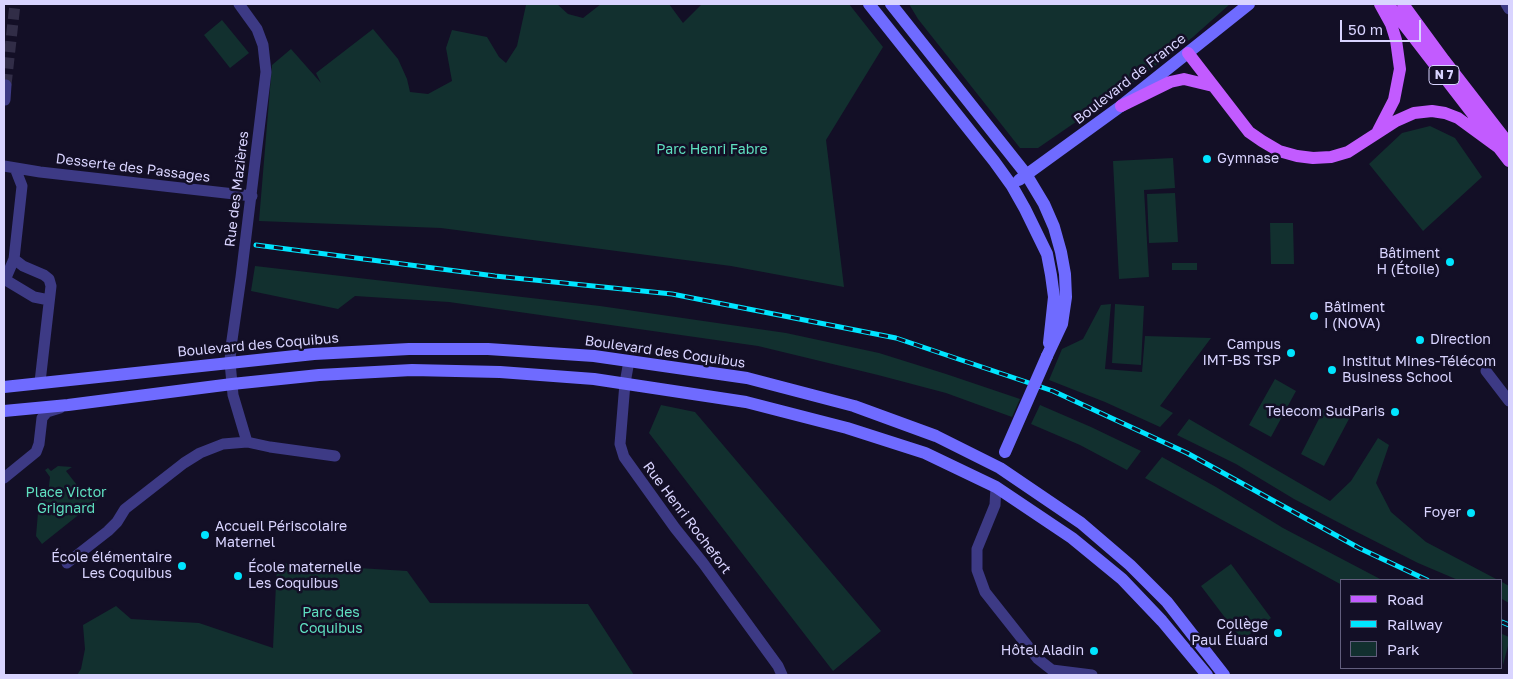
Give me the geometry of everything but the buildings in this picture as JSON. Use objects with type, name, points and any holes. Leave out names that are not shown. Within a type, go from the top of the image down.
[{"type":"main road","points":[[869,4],[1012,186],[1036,230],[1046,254],[1054,297],[1047,356]]},
{"type":"main road","points":[[891,4],[1026,174],[1044,204],[1062,252],[1066,297],[1062,324],[1005,452],[996,487]]},
{"type":"main road","name":"Boulevard de France","points":[[1012,186],[1122,106],[1249,4]]},
{"type":"main road","points":[[1377,133],[1394,100],[1400,70],[1396,40],[1391,24],[1380,4]]},
{"type":"main road","name":"N 7","points":[[1388,4],[1504,146]]},
{"type":"main road","name":"N 7","points":[[1403,4],[1504,146],[1509,161]]},
{"type":"main road","points":[[1188,53],[1249,132],[1279,151],[1313,158],[1331,157],[1348,152],[1377,133],[1414,113],[1432,111],[1458,118],[1504,146]]},
{"type":"main road","points":[[1122,106],[1170,82],[1184,80],[1212,86]]},
{"type":"main road","name":"Boulevard des Coquibus","points":[[4,387],[314,354],[409,349],[488,349],[594,356],[747,378],[854,406],[936,436],[1000,468],[1081,523],[1130,565],[1167,602],[1224,675]]},
{"type":"main road","points":[[4,410],[68,405],[319,375],[412,370],[500,372],[594,379],[746,402],[847,428],[925,454],[996,487],[1072,538],[1122,579],[1162,621],[1207,675]]},
{"type":"street","name":"Rue des Mazières","points":[[239,4],[257,29],[263,45],[266,65],[252,196],[230,362],[233,395],[247,442]]},
{"type":"street","points":[[1506,4],[1509,8]]},
{"type":"street","points":[[4,100],[6,85]]},
{"type":"street","name":"Desserte des Passages","points":[[7,166],[40,172],[252,196]]},
{"type":"street","points":[[7,166],[22,186],[14,260],[5,280],[34,297],[49,300]]},
{"type":"street","points":[[22,186],[40,172]]},
{"type":"street","points":[[14,260],[44,275],[49,280],[51,286],[40,382]]},
{"type":"street","name":"Rue Henri Rochefort","points":[[629,361],[625,383],[620,444],[624,457],[674,528],[703,563],[778,666],[782,675]]},
{"type":"street","points":[[1486,371],[1509,401]]},
{"type":"street","points":[[4,478],[36,452],[39,444],[42,418],[47,412],[68,405]]},
{"type":"street","points":[[67,563],[108,531],[117,522],[125,509],[200,453],[223,444],[247,442],[335,456]]},
{"type":"street","points":[[996,487],[995,505],[977,549],[977,570],[984,592],[1038,659],[1052,670],[1092,675]]},
{"type":"green space","name":"Parc Henri Fabre","points":[[557,4],[568,14],[583,18],[601,4],[669,4],[683,23],[702,4],[849,4],[883,47],[826,140],[844,287],[731,266],[441,228],[259,221],[272,65],[291,49],[321,83],[316,73],[373,29],[398,59],[407,79],[410,92],[428,94],[452,81],[446,48],[452,30],[487,37],[499,57],[506,63],[517,46],[526,5]]},
{"type":"green space","points":[[909,4],[1230,4],[1193,37],[1134,82],[1038,148],[1020,148],[918,19]]},
{"type":"green space","points":[[222,20],[249,53],[230,68],[204,35]]},
{"type":"green space","points":[[1430,126],[1455,138],[1482,177],[1423,231],[1369,164],[1402,133]]},
{"type":"green space","points":[[1173,158],[1175,188],[1144,190],[1149,277],[1119,279],[1113,161]]},
{"type":"green space","points":[[1175,193],[1178,242],[1149,243],[1147,194]]},
{"type":"green space","points":[[1270,223],[1293,223],[1294,264],[1271,264]]},
{"type":"green space","points":[[1172,263],[1197,263],[1197,270],[1172,270]]},
{"type":"green space","points":[[255,266],[600,306],[786,333],[879,353],[1020,399],[1012,417],[946,393],[758,346],[449,302],[355,296],[338,309],[251,291]]},
{"type":"green space","points":[[1111,304],[1105,369],[1142,372],[1145,336],[1211,338],[1160,406],[1173,413],[1160,427],[1105,402],[1049,380],[1062,349],[1083,339],[1101,305]]},
{"type":"green space","points":[[1115,304],[1144,306],[1141,365],[1112,363]]},
{"type":"green space","points":[[1275,379],[1296,391],[1271,437],[1249,425]]},
{"type":"green space","points":[[661,405],[695,412],[881,631],[833,671],[649,433]]},
{"type":"green space","points":[[1040,405],[1141,451],[1127,470],[1080,445],[1031,424]]},
{"type":"green space","points":[[1326,405],[1350,417],[1324,466],[1301,454]]},
{"type":"green space","points":[[1189,419],[1330,501],[1351,481],[1378,438],[1389,445],[1376,483],[1391,512],[1426,542],[1496,579],[1456,579],[1418,563],[1294,499],[1236,464],[1177,435]]},
{"type":"green space","points":[[1162,457],[1283,528],[1380,579],[1340,579],[1340,584],[1145,478]]},
{"type":"green space","name":"Place Victor Grignard","points":[[58,466],[72,467],[66,471],[80,489],[104,491],[101,497],[42,544],[36,536],[39,501],[48,494],[50,477],[45,470],[48,468],[51,471]]},
{"type":"green space","name":"Parc des Coquibus","points":[[277,563],[407,571],[430,603],[588,604],[634,675],[77,675],[81,669],[85,649],[83,625],[116,606],[131,619],[199,623],[273,648]]},
{"type":"green space","points":[[1231,564],[1271,618],[1242,640],[1201,586]]},
{"type":"green space","points":[[1503,583],[1509,586],[1509,603],[1503,600]]},
{"type":"green space","points":[[1503,634],[1509,637],[1503,665]]},
{"type":"tunnel","points":[[6,85],[15,4]]},
{"type":"railway","points":[[256,245],[495,276],[672,294],[896,338],[1053,391],[1187,453],[1359,548],[1425,579]]},
{"type":"railway","points":[[1503,622],[1509,625]]},
{"type":"place","name":"Gymnase","points":[[1207,159]]},
{"type":"place","name":"Bâtiment H (Étoile)","points":[[1450,262]]},
{"type":"place","name":"Bâtiment I (NOVA)","points":[[1314,316]]},
{"type":"place","name":"Direction","points":[[1420,340]]},
{"type":"place","name":"Campus IMT-BS TSP","points":[[1291,353]]},
{"type":"place","name":"Institut Mines-Télécom Business School","points":[[1332,370]]},
{"type":"place","name":"Telecom SudParis","points":[[1395,412]]},
{"type":"place","name":"Foyer","points":[[1471,513]]},
{"type":"place","name":"Accueil Périscolaire Maternel","points":[[205,535]]},
{"type":"place","name":"École élémentaire Les Coquibus","points":[[182,566]]},
{"type":"place","name":"École maternelle Les Coquibus","points":[[238,576]]},
{"type":"place","name":"Collège Paul Éluard","points":[[1278,633]]},
{"type":"place","name":"Hôtel Aladin","points":[[1094,651]]}]
